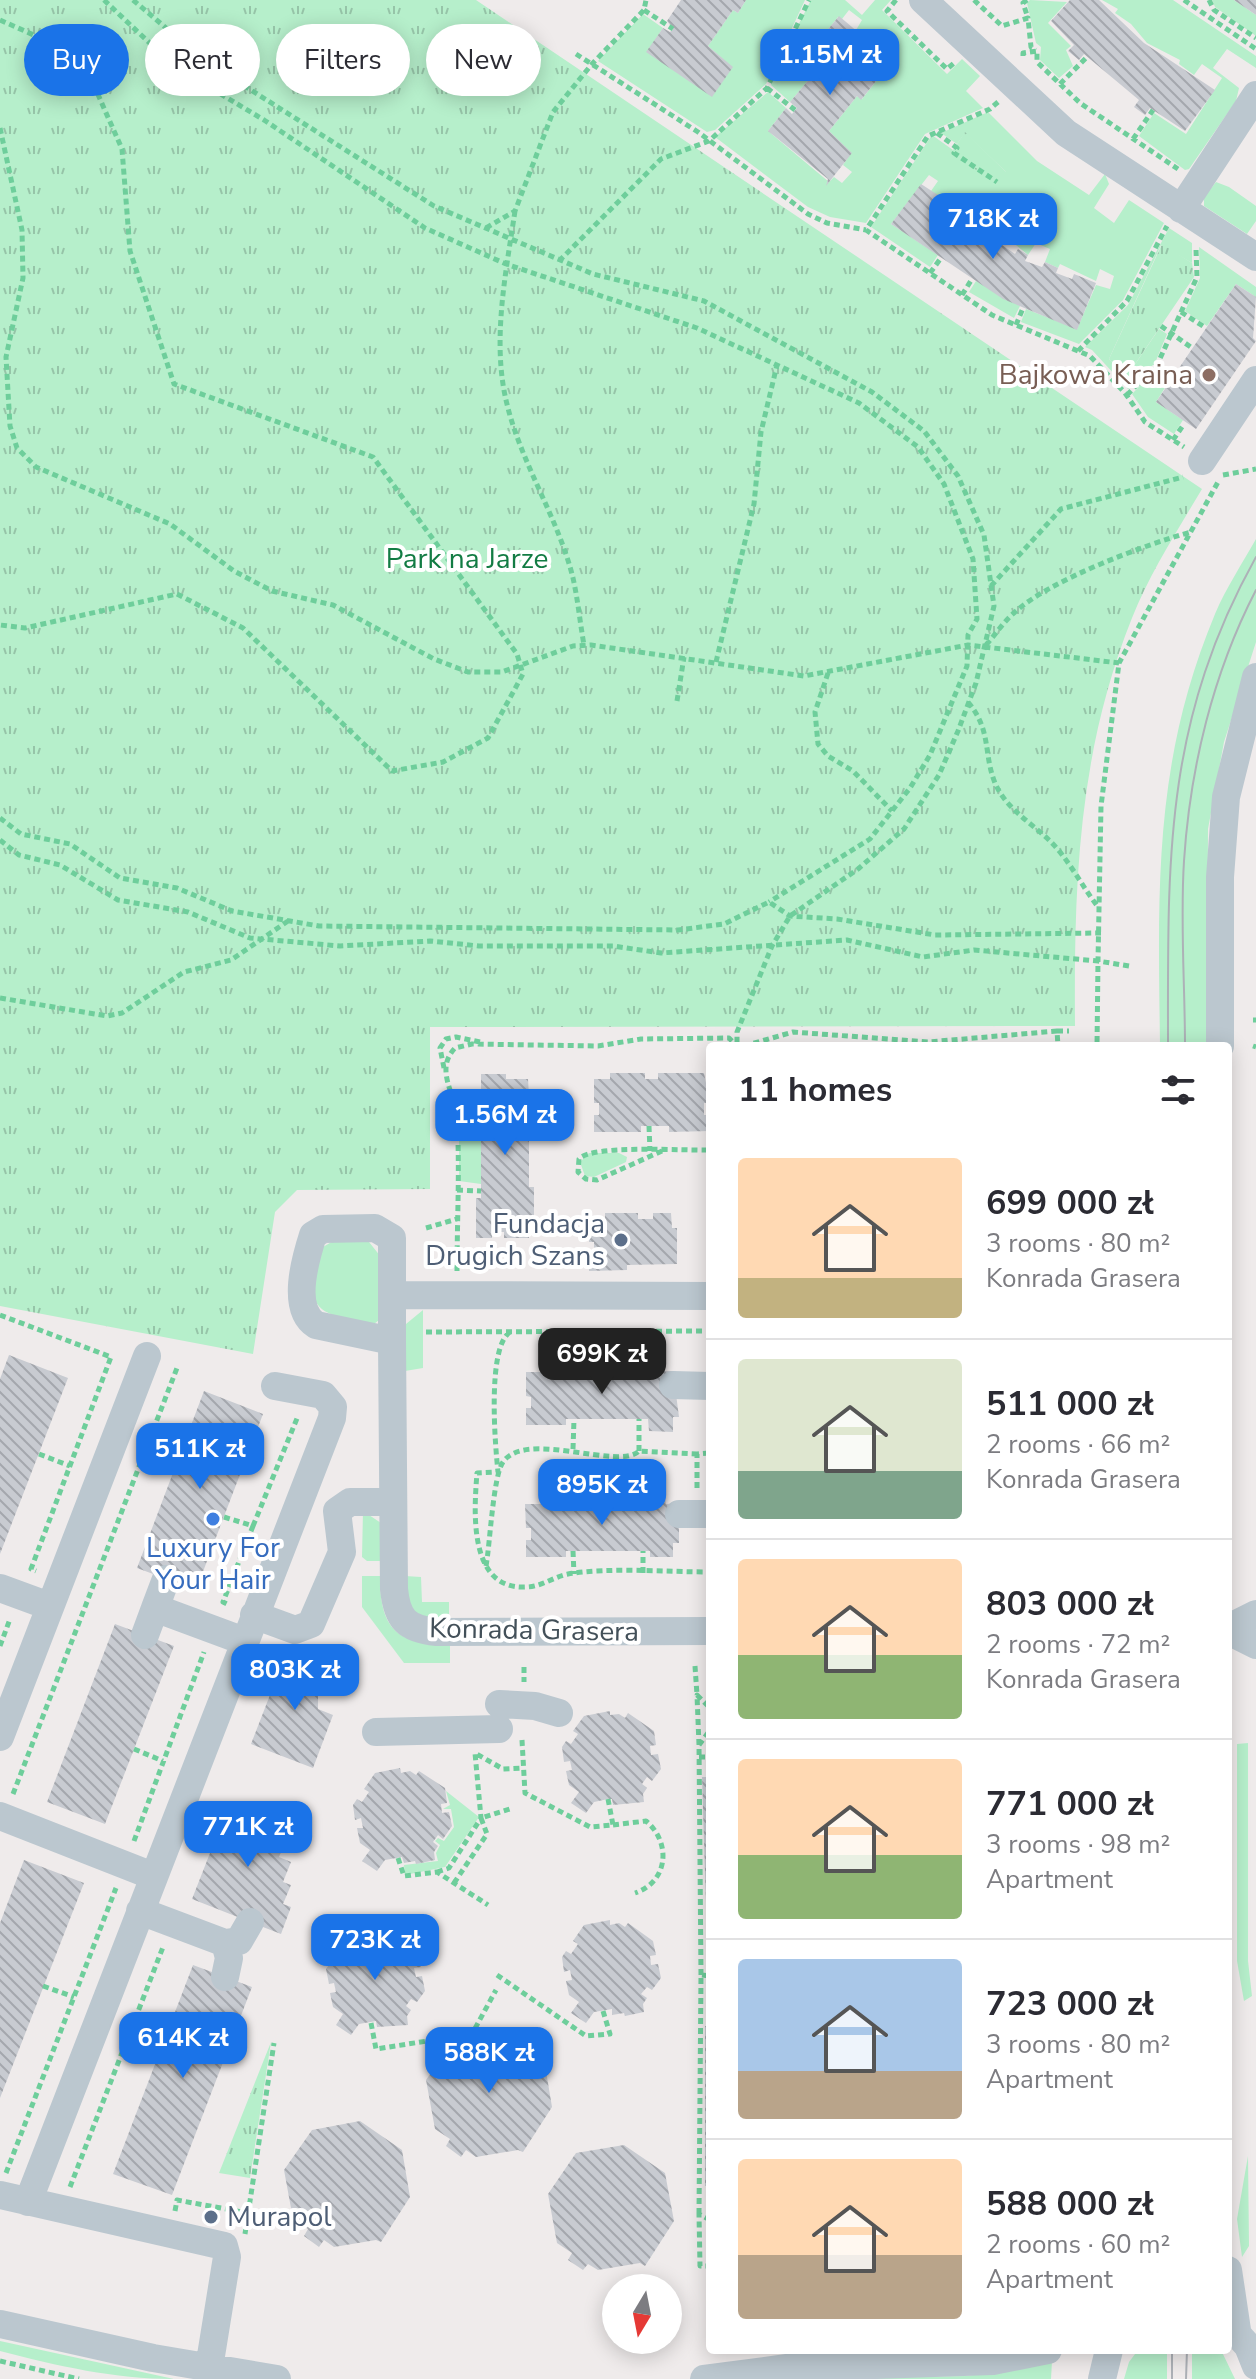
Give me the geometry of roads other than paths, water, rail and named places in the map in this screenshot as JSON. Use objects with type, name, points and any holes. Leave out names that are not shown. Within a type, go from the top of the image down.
[{"type":"street","points":[[923,0],[1019,76],[1066,133],[1175,216],[1256,257]]},
{"type":"street","points":[[1175,216],[1256,95]]},
{"type":"street","points":[[1193,452],[1256,380]]},
{"type":"street","points":[[1220,1042],[1220,877],[1226,797],[1256,677]]},
{"type":"street","name":"Konrada Grasera","points":[[392,1341],[316,1325],[306,1319],[301,1307],[313,1235],[323,1229],[385,1231],[392,1238],[392,1295],[392,1341],[392,1502],[396,1609],[401,1620],[412,1627],[437,1632],[706,1631]]},
{"type":"street","points":[[392,1295],[706,1296]]},
{"type":"street","points":[[0,1737],[147,1356]]},
{"type":"street","points":[[673,1385],[706,1386]]},
{"type":"street","points":[[28,2202],[332,1418],[333,1407],[329,1399],[275,1386]]},
{"type":"street","points":[[254,1615],[295,1630],[311,1624],[342,1552],[337,1511],[350,1502],[392,1502]]},
{"type":"street","points":[[679,1514],[706,1514]]},
{"type":"street","points":[[145,1635],[166,1579]]},
{"type":"street","points":[[0,1588],[54,1593]]},
{"type":"street","points":[[155,1608],[240,1651]]},
{"type":"street","points":[[1232,1627],[1256,1614]]},
{"type":"street","points":[[1232,1631],[1256,1645]]},
{"type":"street","points":[[376,1732],[507,1713],[559,1713]]},
{"type":"street","points":[[2,1817],[153,1876]]},
{"type":"street","points":[[136,1919],[225,1943],[239,1941],[250,1922]]},
{"type":"street","points":[[225,1943],[229,1958],[225,1977]]},
{"type":"street","points":[[2,2188],[28,2202],[224,2246],[227,2257],[209,2368]]},
{"type":"street","points":[[1232,2290],[1240,2331],[1256,2366]]},
{"type":"street","points":[[0,2324],[262,2378]]},
{"type":"street","points":[[704,2379],[787,2368],[943,2365],[993,2361],[1028,2354]]},
{"type":"street","points":[[1102,2379],[1108,2354]]},
{"type":"tram line","points":[[1168,1042],[1171,854],[1187,737],[1203,678],[1226,618],[1256,557]]},
{"type":"tram line","points":[[1185,1042],[1183,884],[1192,791],[1216,688],[1227,654],[1256,590]]},
{"type":"tram line","points":[[1172,2354],[1172,2379]]},
{"type":"tram line","points":[[1186,2379],[1187,2354]]},
{"type":"place","name":"Bajkowa Kraina","points":[[1209,375]]},
{"type":"place","name":"Fundacja Drugich Szans","points":[[621,1240]]},
{"type":"place","name":"Luxury For Your Hair","points":[[213,1519]]},
{"type":"place","name":"Murapol","points":[[211,2217]]},
{"type":"park label","name":"Park na Jarze","points":[[467,559]]}]
